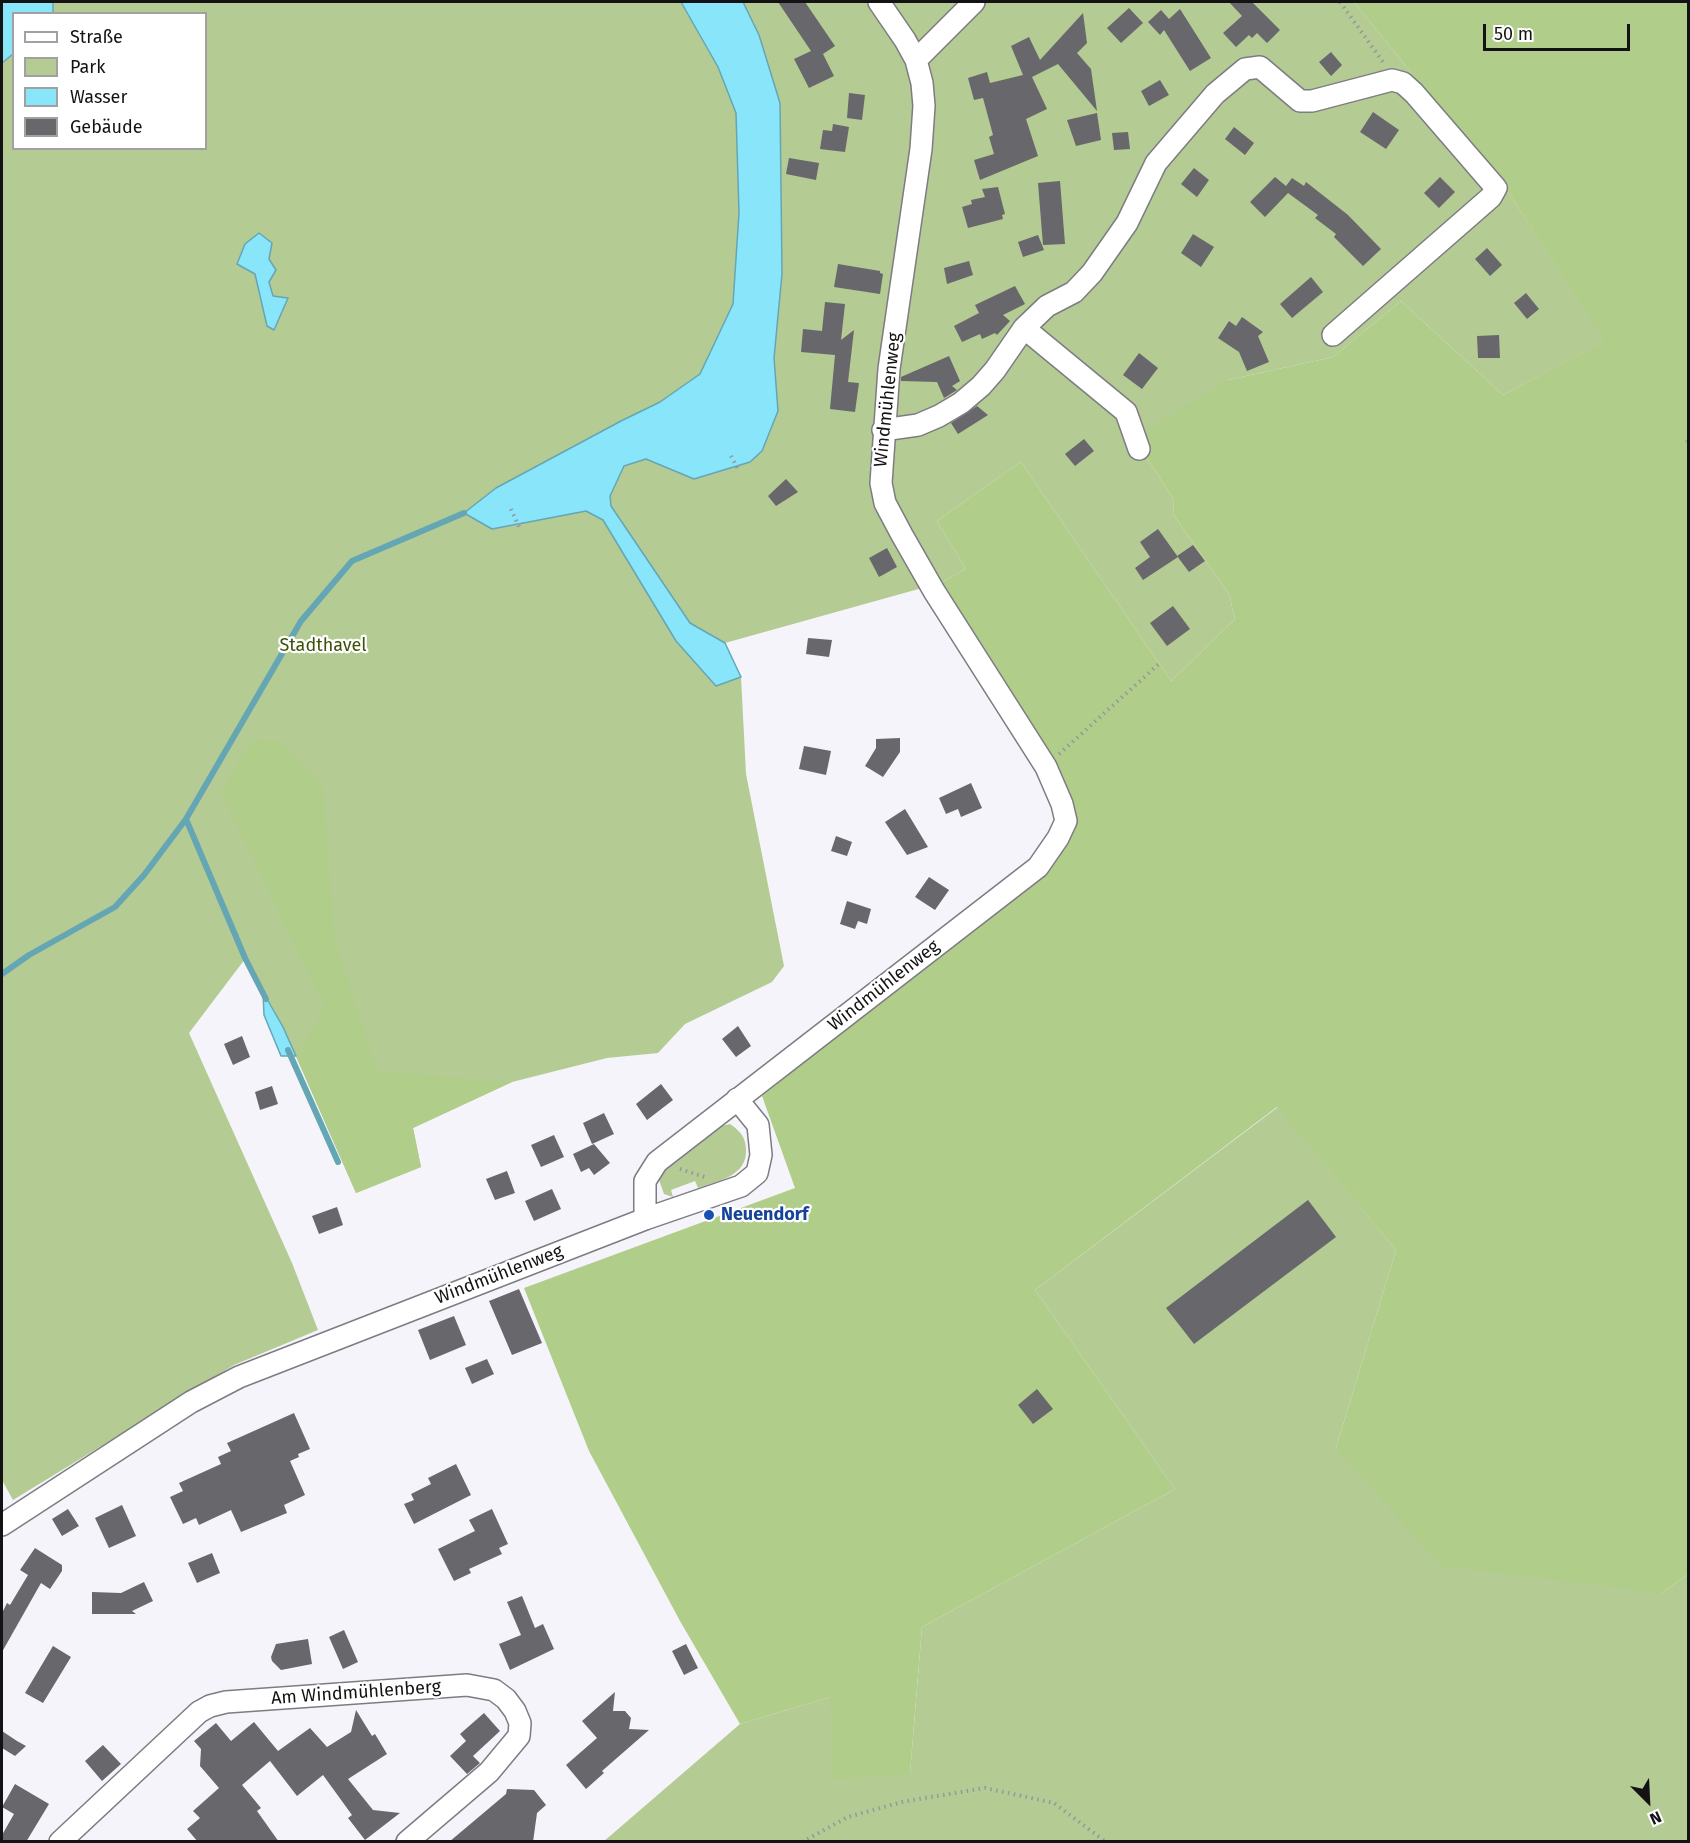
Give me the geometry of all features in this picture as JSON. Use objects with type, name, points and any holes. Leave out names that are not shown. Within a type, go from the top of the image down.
[{"type":"street","name":"Windmühlenweg","points":[[2,1525],[191,1402],[238,1377],[645,1219],[645,1181],[657,1162],[1038,867],[1058,838],[1066,821],[1062,804],[1046,767],[934,591],[885,503],[880,483],[889,369],[921,149],[922,83],[916,60],[906,40],[879,2]]},
{"type":"street","points":[[916,60],[974,2]]},
{"type":"street","points":[[883,430],[918,425],[939,416],[961,403],[981,386],[1024,328],[1047,306],[1074,292],[1092,273],[1127,223],[1156,164],[1215,94],[1245,69],[1260,67],[1300,101],[1312,101],[1392,80],[1403,83],[1496,188],[1491,197],[1333,335]]},
{"type":"street","points":[[1024,328],[1125,412],[1139,449]]},
{"type":"street","points":[[645,1219],[741,1186],[757,1173],[761,1155],[758,1125],[737,1099]]},
{"type":"street","name":"Am Windmühlenberg","points":[[60,1842],[199,1712],[210,1706],[226,1702],[467,1685],[494,1690],[506,1699],[515,1711],[520,1723],[519,1736],[489,1772],[407,1842]]},
{"type":"path","points":[[1340,2],[1389,71],[1392,80]]},
{"type":"path","points":[[731,456],[738,469]]},
{"type":"path","points":[[511,509],[520,529]]},
{"type":"path","points":[[1046,767],[1161,662]]},
{"type":"path","points":[[657,1162],[706,1178],[714,1196]]},
{"type":"path","points":[[802,1842],[848,1817],[902,1802],[985,1788],[1054,1803],[1106,1842]]},
{"type":"green space","name":"Stadthavel","points":[[2,2],[1354,2],[1510,195],[1606,341],[1503,395],[1401,301],[1333,357],[1228,380],[1145,455],[1174,500],[1173,514],[1229,594],[1235,619],[1171,681],[1021,462],[937,521],[966,569],[940,583],[725,643],[741,677],[746,774],[784,966],[772,982],[685,1024],[658,1053],[607,1058],[512,1082],[413,1128],[421,1167],[356,1193],[283,1027],[245,959],[189,1033],[292,1263],[318,1330],[234,1365],[13,1500],[2,1480]]},
{"type":"green space","points":[[1354,2],[1688,2],[1688,1574],[1662,1593],[1441,1566],[1336,1448],[1396,1250],[1277,1107],[1035,1290],[1175,1489],[922,1627],[910,1773],[833,1780],[830,1697],[740,1724],[680,1621],[589,1451],[524,1288],[795,1188],[762,1096],[1047,867],[1068,840],[1076,821],[1072,802],[940,583],[966,569],[937,521],[1021,462],[1171,681],[1235,619],[1229,594],[1173,514],[1174,500],[1145,455],[1148,428],[1228,380],[1333,357],[1401,301],[1503,395],[1605,341],[1510,195]]},
{"type":"green space","points":[[253,739],[280,742],[323,786],[335,941],[377,1071],[512,1082],[413,1128],[421,1167],[356,1193],[296,1056],[325,1007],[221,792]]},
{"type":"green space","points":[[1278,1107],[1396,1250],[1336,1448],[1662,1593],[1688,1574],[1688,1841],[603,1842],[740,1724],[830,1697],[910,1773],[922,1627],[1175,1489],[1035,1290]]},
{"type":"green space","points":[[730,1124],[742,1135],[746,1145],[745,1159],[737,1172],[698,1188],[695,1181],[671,1190],[673,1197],[664,1194],[658,1177],[662,1171],[717,1127]]},
{"type":"water","points":[[2,2],[53,2],[53,12],[12,12],[12,55],[2,63]]},
{"type":"water","points":[[681,2],[743,2],[759,35],[780,103],[782,274],[774,358],[778,411],[762,451],[750,462],[694,479],[646,459],[624,466],[610,496],[611,506],[690,623],[725,643],[741,677],[716,686],[676,641],[603,520],[586,511],[492,529],[464,513],[496,488],[660,402],[700,374],[733,304],[739,213],[736,113],[718,67]]},
{"type":"water","points":[[259,233],[272,243],[269,259],[276,270],[269,282],[273,296],[288,298],[274,330],[267,326],[255,274],[237,264],[245,244]]},
{"type":"water","points":[[263,992],[296,1056],[281,1056],[264,1015]]},
{"type":"building","points":[[778,2],[805,2],[835,46],[823,54],[834,76],[809,88],[794,59],[811,51]]},
{"type":"building","points":[[1229,2],[1252,2],[1280,30],[1267,43],[1257,33],[1252,38],[1249,35],[1236,47],[1223,33],[1242,16]]},
{"type":"building","points":[[1129,8],[1143,23],[1121,43],[1107,28]]},
{"type":"building","points":[[1180,9],[1211,58],[1190,71],[1164,30],[1160,35],[1148,22],[1161,10],[1169,19]]},
{"type":"building","points":[[1083,13],[1087,43],[1077,53],[1091,69],[1097,111],[1058,64],[1032,77],[1047,109],[1026,119],[1038,156],[980,180],[974,160],[994,154],[989,137],[993,135],[983,98],[974,100],[968,78],[987,72],[990,83],[1023,75],[1011,46],[1029,37],[1040,60]]},
{"type":"building","points":[[1331,52],[1342,65],[1331,76],[1319,62]]},
{"type":"building","points":[[1160,80],[1169,95],[1149,106],[1141,91]]},
{"type":"building","points":[[849,93],[865,95],[862,120],[847,118]]},
{"type":"building","points":[[1373,112],[1399,130],[1386,149],[1360,132]]},
{"type":"building","points":[[1097,113],[1101,140],[1076,146],[1067,120]]},
{"type":"building","points":[[833,124],[849,127],[845,152],[820,149],[823,130],[832,131]]},
{"type":"building","points":[[1234,127],[1254,143],[1245,155],[1225,139]]},
{"type":"building","points":[[1128,132],[1130,149],[1114,150],[1112,133]]},
{"type":"building","points":[[789,158],[819,163],[816,180],[786,174]]},
{"type":"building","points":[[1194,168],[1209,180],[1197,197],[1181,184]]},
{"type":"building","points":[[1275,177],[1286,186],[1292,178],[1304,186],[1306,182],[1348,215],[1381,249],[1363,266],[1334,237],[1336,234],[1315,218],[1318,215],[1288,193],[1265,217],[1250,202]]},
{"type":"building","points":[[1440,177],[1455,192],[1439,208],[1424,193]]},
{"type":"building","points":[[1060,181],[1065,244],[1043,245],[1038,183]]},
{"type":"building","points":[[998,187],[1005,214],[1002,215],[1003,219],[968,228],[962,207],[972,204],[971,200],[985,197],[982,189]]},
{"type":"building","points":[[1193,234],[1214,247],[1201,267],[1181,253]]},
{"type":"building","points":[[1038,235],[1044,250],[1023,257],[1018,242]]},
{"type":"building","points":[[1487,248],[1502,265],[1490,276],[1475,259]]},
{"type":"building","points":[[969,261],[973,275],[947,284],[944,268]]},
{"type":"building","points":[[838,264],[880,271],[883,274],[880,294],[834,287]]},
{"type":"building","points":[[1311,277],[1323,292],[1292,318],[1280,304]]},
{"type":"building","points":[[1015,286],[1025,304],[1003,315],[1010,321],[997,335],[995,333],[982,339],[980,334],[962,342],[954,326],[979,313],[975,305]]},
{"type":"building","points":[[1526,293],[1539,309],[1527,319],[1514,303]]},
{"type":"building","points":[[825,302],[845,304],[841,340],[854,330],[848,382],[859,383],[855,412],[830,409],[835,355],[801,352],[803,329],[822,331]]},
{"type":"building","points":[[1242,317],[1263,332],[1258,336],[1269,362],[1247,371],[1239,352],[1218,338],[1229,321],[1236,326]]},
{"type":"building","points":[[1499,335],[1500,358],[1478,358],[1477,336]]},
{"type":"building","points":[[1139,353],[1158,368],[1142,389],[1123,375]]},
{"type":"building","points":[[949,356],[960,381],[952,386],[957,390],[944,398],[937,382],[901,381],[901,377]]},
{"type":"building","points":[[977,406],[988,415],[958,434],[951,423]]},
{"type":"building","points":[[1084,439],[1094,451],[1075,466],[1065,454]]},
{"type":"building","points":[[786,479],[798,492],[776,506],[768,496]]},
{"type":"building","points":[[1158,529],[1178,557],[1143,580],[1135,568],[1150,557],[1140,542]]},
{"type":"building","points":[[1193,545],[1205,561],[1189,572],[1177,556]]},
{"type":"building","points":[[887,548],[897,567],[879,577],[869,558]]},
{"type":"building","points":[[1173,606],[1190,629],[1167,646],[1150,623]]},
{"type":"building","points":[[808,638],[832,640],[829,657],[806,654]]},
{"type":"building","points":[[900,738],[900,752],[883,777],[865,766],[876,748],[876,739]]},
{"type":"building","points":[[804,746],[831,751],[826,775],[799,769]]},
{"type":"building","points":[[971,783],[982,808],[961,817],[958,809],[946,814],[939,798]]},
{"type":"building","points":[[905,809],[928,847],[907,855],[885,822]]},
{"type":"building","points":[[836,836],[852,842],[847,856],[831,851]]},
{"type":"building","points":[[929,877],[949,890],[935,910],[915,897]]},
{"type":"building","points":[[847,901],[871,909],[867,924],[858,921],[855,929],[840,924]]},
{"type":"building","points":[[738,1026],[751,1046],[736,1057],[722,1039]]},
{"type":"building","points":[[242,1036],[250,1057],[233,1065],[224,1044]]},
{"type":"building","points":[[661,1084],[673,1100],[647,1120],[636,1104]]},
{"type":"building","points":[[272,1086],[278,1104],[260,1110],[255,1092]]},
{"type":"building","points":[[604,1113],[614,1134],[592,1144],[583,1123]]},
{"type":"building","points":[[554,1135],[564,1157],[541,1167],[531,1145]]},
{"type":"building","points":[[594,1144],[610,1163],[594,1175],[589,1168],[581,1172],[573,1154]]},
{"type":"building","points":[[507,1171],[515,1193],[495,1200],[486,1179]]},
{"type":"building","points":[[552,1189],[561,1209],[534,1221],[525,1201]]},
{"type":"building","points":[[1308,1200],[1336,1237],[1194,1344],[1166,1308]]},
{"type":"building","points":[[337,1207],[343,1225],[319,1234],[312,1216]]},
{"type":"building","points":[[519,1289],[542,1343],[512,1355],[489,1301]]},
{"type":"building","points":[[454,1316],[466,1345],[430,1360],[418,1330]]},
{"type":"building","points":[[487,1359],[494,1374],[472,1384],[465,1368]]},
{"type":"building","points":[[1037,1389],[1053,1409],[1033,1424],[1018,1405]]},
{"type":"building","points":[[294,1413],[310,1449],[298,1454],[299,1457],[290,1461],[305,1495],[284,1505],[287,1513],[241,1532],[231,1510],[199,1525],[196,1518],[183,1524],[170,1497],[183,1491],[179,1483],[221,1464],[218,1457],[231,1451],[227,1443]]},
{"type":"building","points":[[456,1464],[471,1495],[414,1524],[404,1504],[414,1500],[411,1494],[431,1484],[428,1478]]},
{"type":"building","points":[[122,1505],[136,1536],[109,1548],[95,1518]]},
{"type":"building","points":[[68,1509],[79,1526],[62,1536],[52,1519]]},
{"type":"building","points":[[492,1509],[508,1544],[499,1548],[502,1554],[469,1569],[471,1573],[454,1581],[438,1549],[475,1531],[469,1520]]},
{"type":"building","points":[[35,1548],[62,1565],[62,1571],[50,1589],[41,1583],[2,1652],[2,1613],[7,1603],[10,1605],[28,1575],[20,1570]]},
{"type":"building","points":[[212,1553],[220,1573],[197,1583],[188,1563]]},
{"type":"building","points":[[144,1582],[153,1601],[132,1611],[136,1614],[92,1614],[92,1592],[121,1593]]},
{"type":"building","points":[[522,1596],[535,1628],[543,1624],[554,1649],[510,1670],[499,1644],[521,1635],[507,1602]]},
{"type":"building","points":[[344,1630],[358,1662],[343,1669],[329,1637]]},
{"type":"building","points":[[308,1639],[312,1664],[281,1670],[272,1661],[271,1657],[276,1644]]},
{"type":"building","points":[[686,1644],[698,1668],[684,1675],[672,1651]]},
{"type":"building","points":[[53,1646],[71,1657],[43,1703],[25,1693]]},
{"type":"building","points":[[615,1692],[613,1711],[625,1711],[631,1718],[629,1729],[649,1730],[602,1771],[604,1773],[586,1789],[566,1765],[597,1738],[582,1721]]},
{"type":"building","points":[[356,1710],[372,1736],[375,1734],[387,1754],[348,1779],[373,1810],[400,1813],[365,1840],[348,1818],[352,1815],[323,1775],[297,1796],[270,1761],[242,1785],[261,1808],[257,1811],[279,1842],[198,1842],[187,1829],[200,1818],[193,1811],[219,1788],[200,1766],[201,1749],[194,1741],[216,1723],[231,1741],[254,1722],[278,1751],[310,1728],[327,1747],[351,1732]]},
{"type":"building","points":[[484,1713],[500,1731],[473,1756],[480,1763],[467,1774],[450,1756],[466,1741],[460,1734]]},
{"type":"building","points":[[2,1731],[26,1746],[15,1756],[2,1748]]},
{"type":"building","points":[[103,1745],[121,1764],[102,1781],[85,1761]]},
{"type":"building","points":[[15,1784],[49,1804],[26,1842],[2,1842],[2,1835],[14,1814],[2,1807]]},
{"type":"building","points":[[507,1789],[534,1790],[546,1805],[537,1813],[533,1842],[449,1842],[506,1794]]},
{"type":"waterway","points":[[2,974],[29,955],[115,907],[144,875],[186,819],[301,621],[352,561],[464,513]]},
{"type":"waterway","points":[[186,819],[245,958],[266,999]]},
{"type":"waterway","points":[[288,1050],[338,1162]]},
{"type":"place","name":"Neuendorf","points":[[709,1215]]}]
